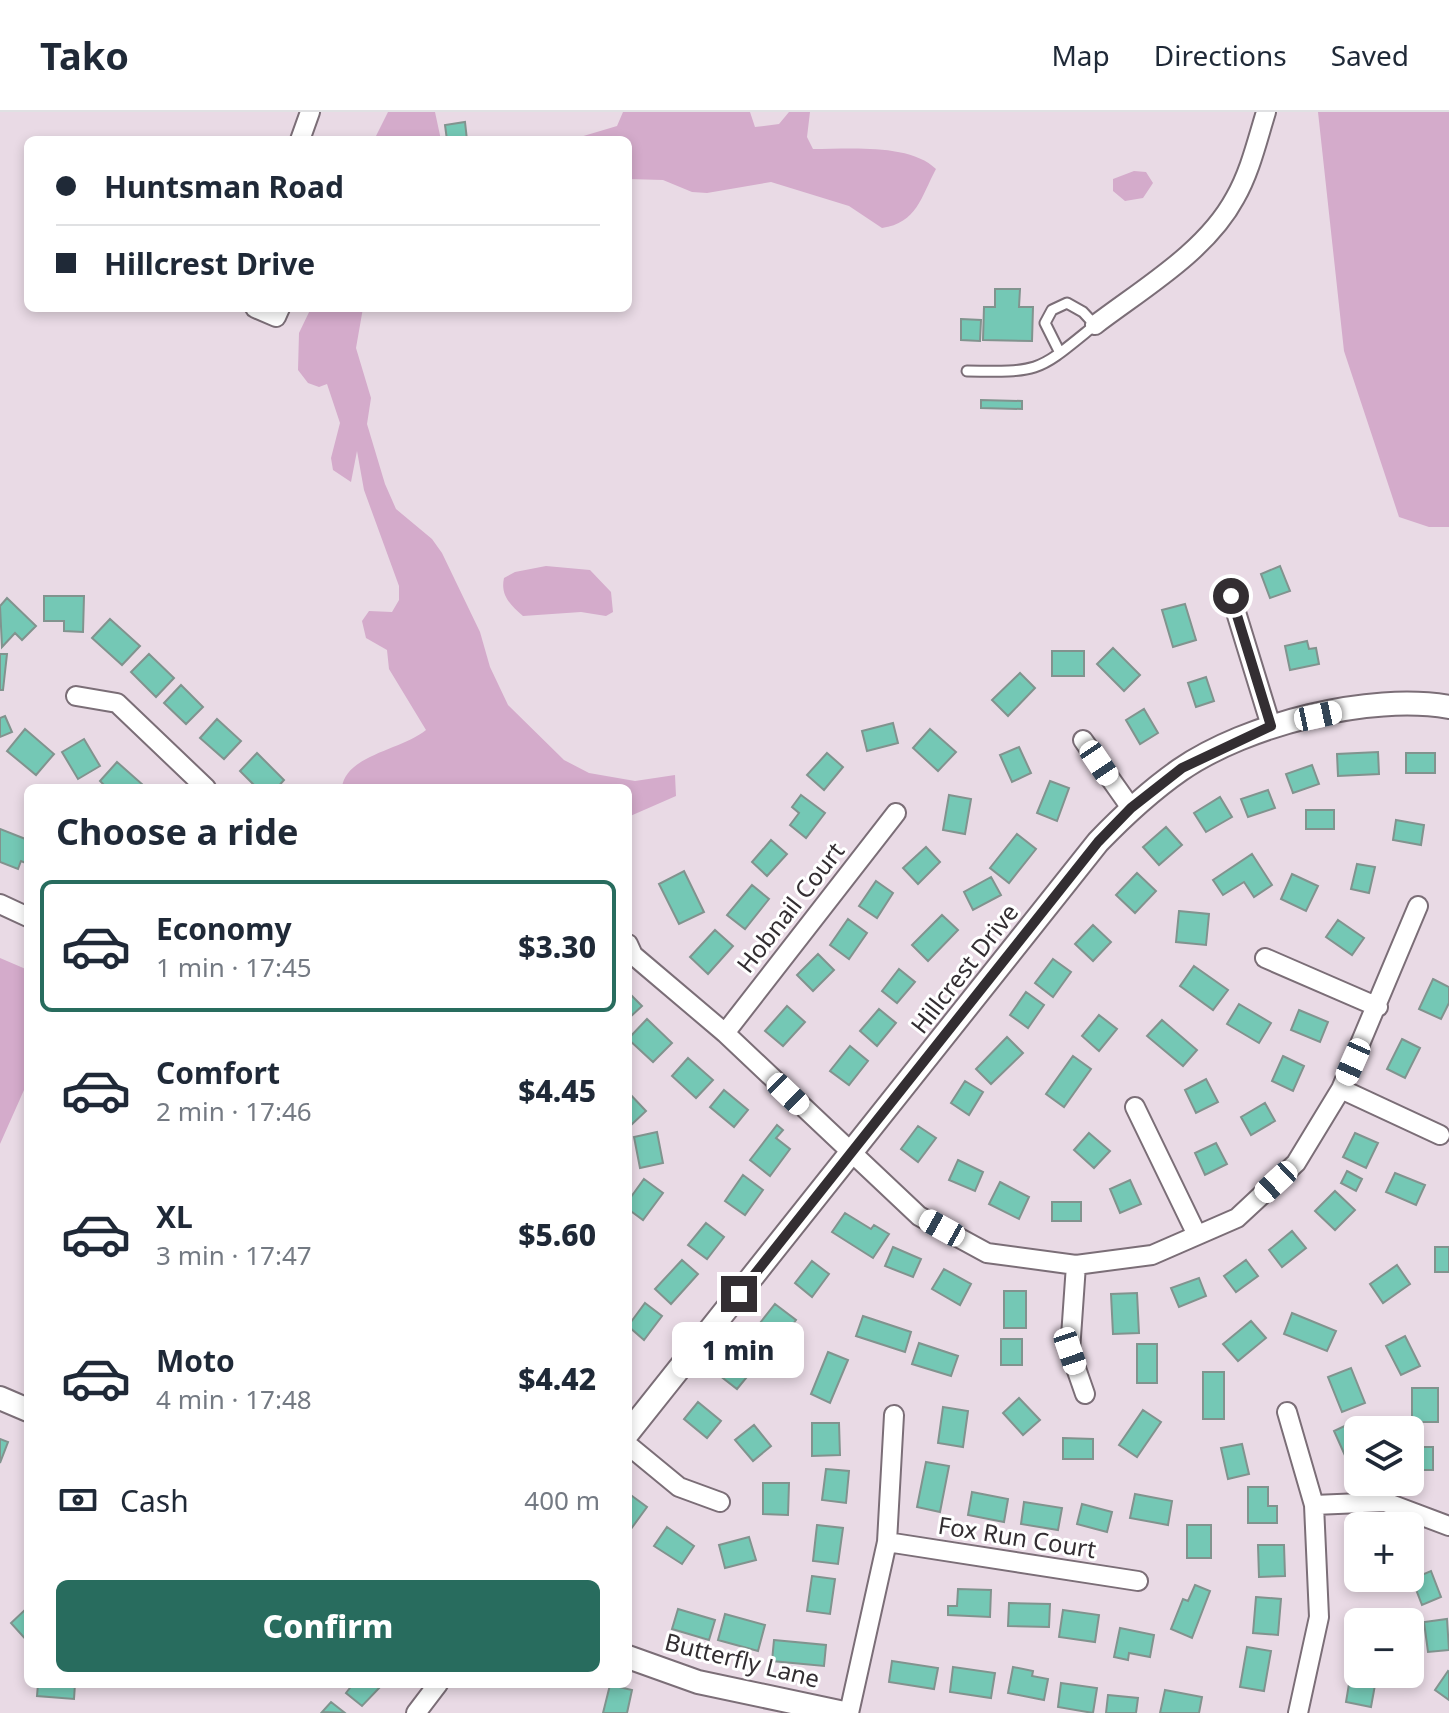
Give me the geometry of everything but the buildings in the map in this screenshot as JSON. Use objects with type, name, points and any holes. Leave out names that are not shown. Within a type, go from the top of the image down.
[{"type":"street","points":[[301,136],[310,112]]},
{"type":"street","points":[[1095,325],[1180,259],[1213,228],[1241,187],[1266,112]]},
{"type":"street","points":[[1231,596],[1271,726]]},
{"type":"street","points":[[76,696],[117,703],[202,784]]},
{"type":"street","name":"Hillcrest Drive","points":[[632,1428],[1098,842],[1131,808],[1182,768],[1271,726],[1379,703],[1449,707]]},
{"type":"street","points":[[1083,740],[1131,808]]},
{"type":"street","name":"Hobnail Court","points":[[725,1033],[896,813]]},
{"type":"street","points":[[0,904],[24,915]]},
{"type":"street","points":[[632,953],[725,1033],[919,1216],[987,1253],[1076,1265],[1152,1255],[1237,1218],[1296,1163],[1341,1089],[1418,906]]},
{"type":"street","points":[[1265,958],[1378,1007]]},
{"type":"street","points":[[1341,1089],[1440,1135]]},
{"type":"street","points":[[1135,1107],[1197,1235]]},
{"type":"street","points":[[1076,1265],[1070,1351],[1085,1394]]},
{"type":"street","points":[[0,1398],[24,1408]]},
{"type":"street","points":[[1287,1412],[1314,1505],[1319,1617],[1298,1713]]},
{"type":"street","points":[[847,1713],[887,1542],[894,1415]]},
{"type":"street","points":[[632,1448],[679,1487],[720,1502]]},
{"type":"street","points":[[1314,1505],[1385,1502],[1448,1523]]},
{"type":"street","name":"Fox Run Court","points":[[887,1542],[1138,1581]]},
{"type":"street","name":"Butterfly Lane","points":[[632,1658],[698,1682],[847,1713]]},
{"type":"street","points":[[416,1713],[435,1688]]},
{"type":"lane","points":[[967,371],[1029,371],[1060,353],[1095,325],[1076,307],[1058,304],[1045,323],[1060,353]]},
{"type":"shaded area","points":[[388,112],[435,112],[440,136],[376,136]]},
{"type":"shaded area","points":[[623,112],[750,112],[755,127],[779,124],[789,112],[810,112],[807,137],[813,149],[895,151],[925,161],[936,169],[911,215],[882,228],[849,206],[771,182],[707,193],[692,192],[663,180],[632,179],[632,136],[583,136],[617,126]]},
{"type":"shaded area","points":[[1318,112],[1449,112],[1449,527],[1429,527],[1399,517],[1344,351]]},
{"type":"shaded area","points":[[1134,171],[1146,172],[1153,183],[1143,198],[1125,201],[1113,191],[1113,179]]},
{"type":"shaded area","points":[[309,312],[362,312],[356,348],[371,398],[367,424],[385,484],[396,509],[432,539],[442,553],[480,632],[490,667],[508,705],[564,760],[589,773],[635,781],[675,775],[676,796],[632,815],[632,784],[343,784],[345,777],[364,760],[426,730],[389,669],[387,650],[366,638],[362,621],[369,611],[392,612],[399,600],[399,586],[364,490],[357,451],[351,482],[333,470],[331,458],[340,423],[327,384],[319,387],[308,383],[298,370],[299,333]]},
{"type":"shaded area","points":[[546,566],[590,570],[611,592],[613,612],[606,616],[581,612],[523,616],[505,595],[504,578],[515,572]]},
{"type":"shaded area","points":[[0,958],[24,968],[24,1090],[0,1144]]},
{"type":"route","points":[[739,1294],[1098,842],[1131,808],[1182,768],[1271,726],[1231,596]]}]
